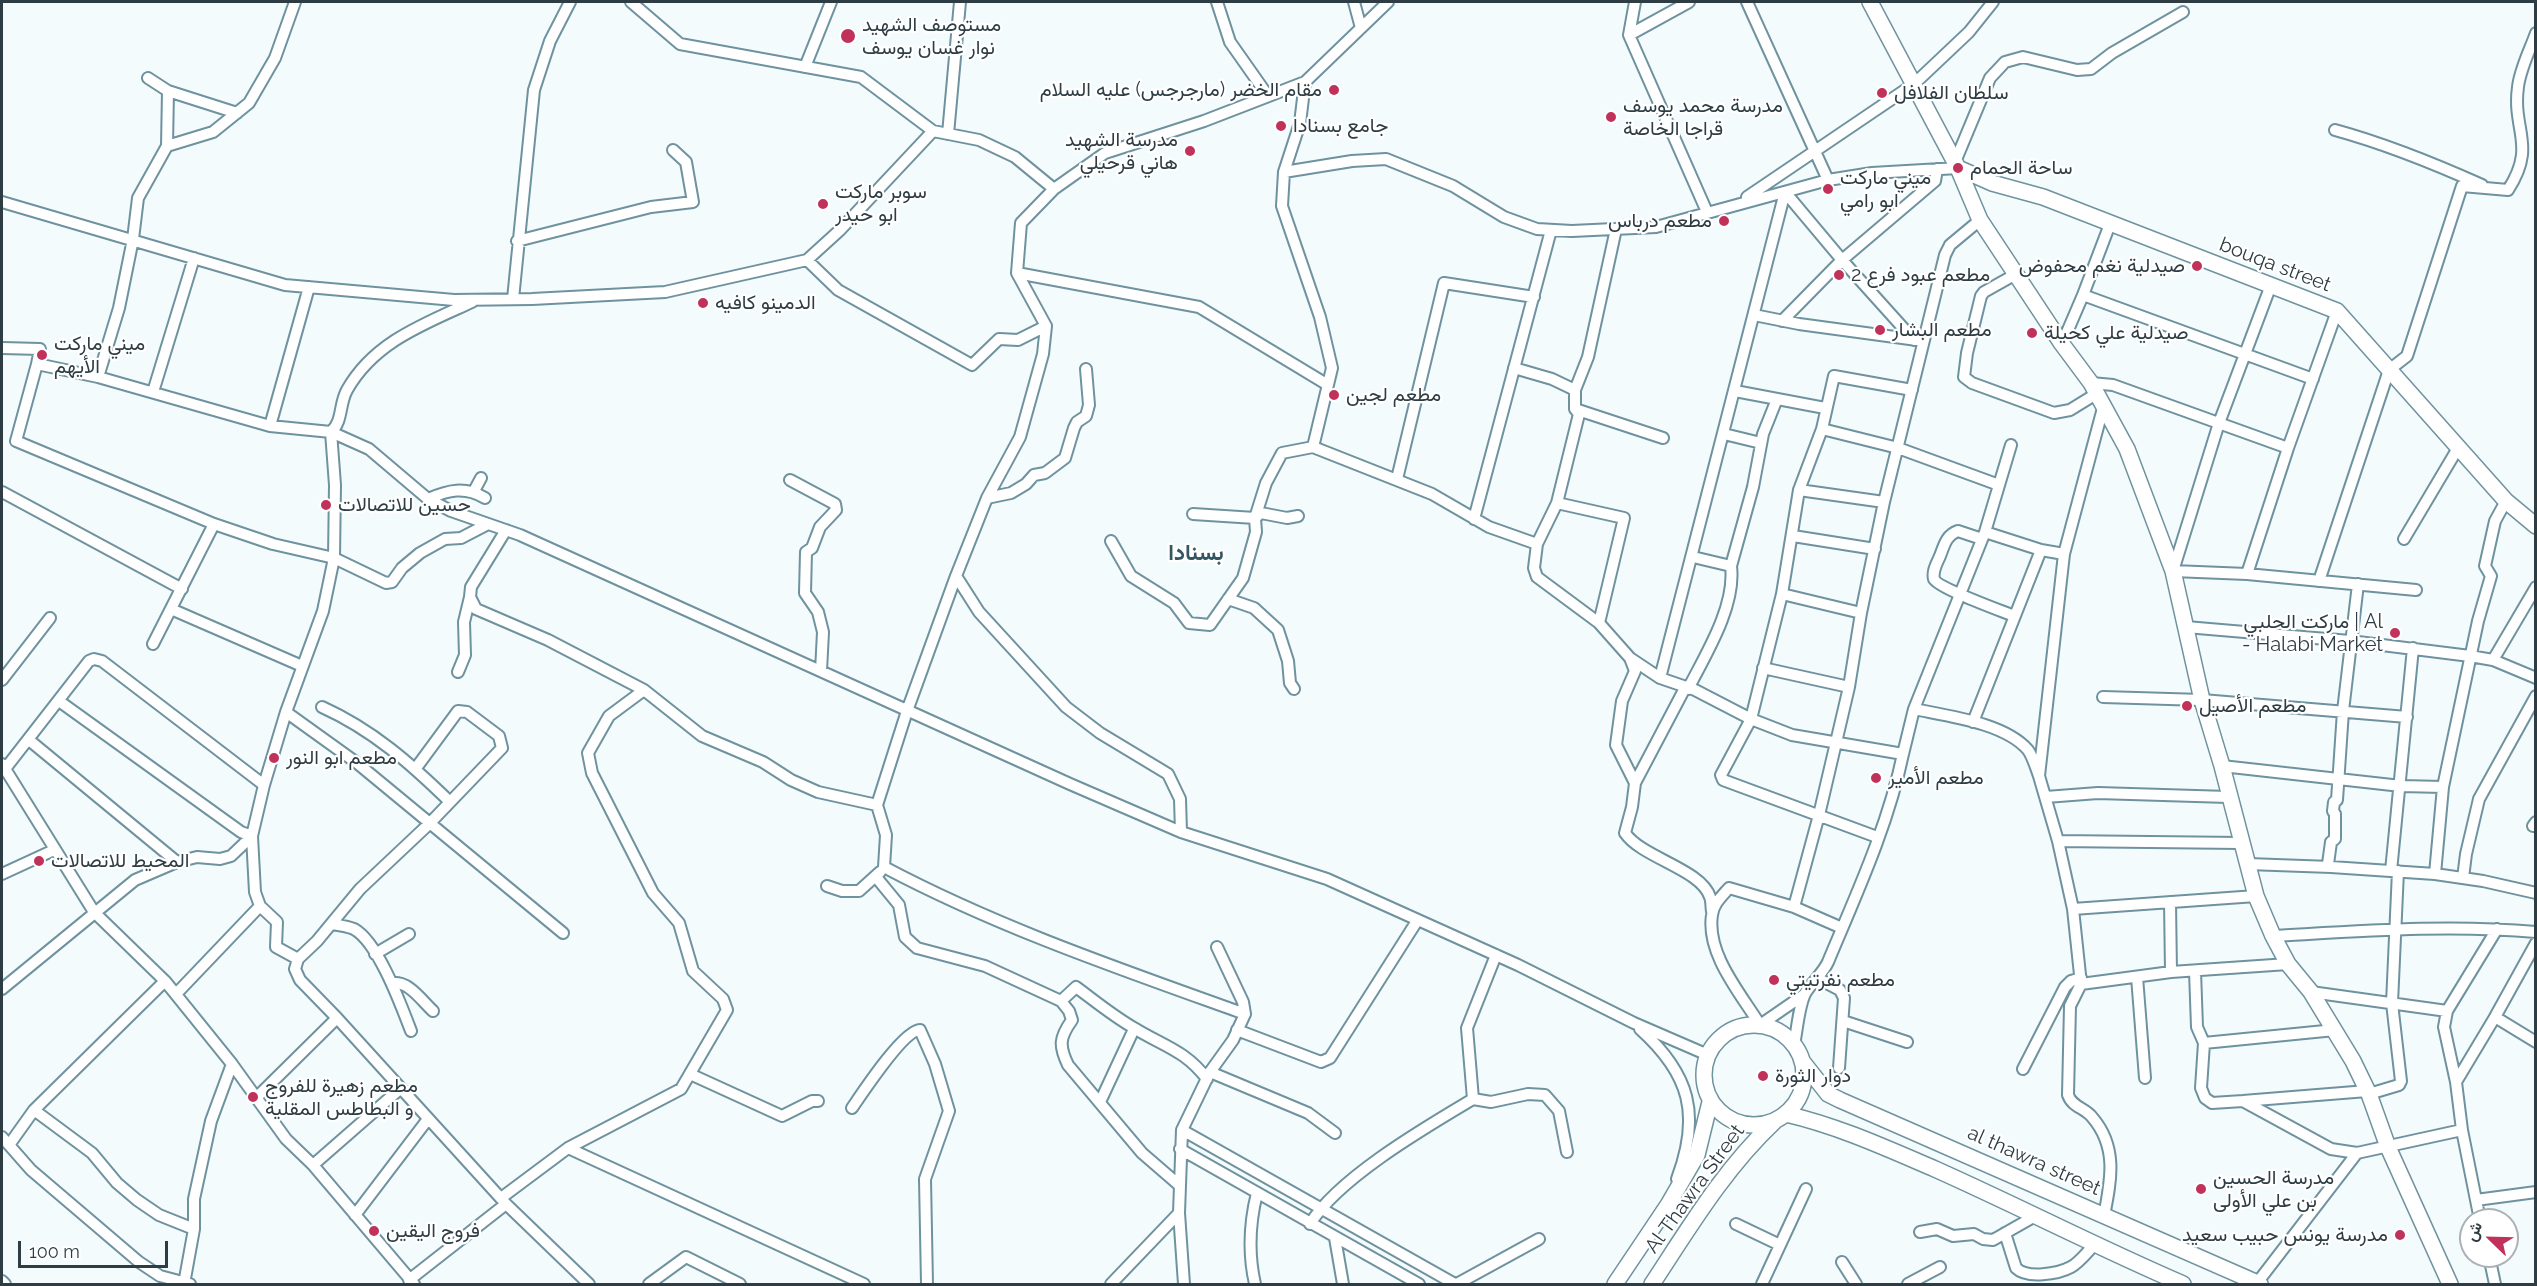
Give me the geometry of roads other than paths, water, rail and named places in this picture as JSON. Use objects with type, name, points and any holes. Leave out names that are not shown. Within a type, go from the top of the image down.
[{"type":"street","points":[[167,146],[213,132],[249,103],[275,58],[295,2]]},
{"type":"street","points":[[513,299],[517,241],[534,90],[550,41],[570,2]]},
{"type":"street","points":[[631,2],[680,44],[861,77],[933,131],[979,140],[1015,157],[1054,189]]},
{"type":"street","points":[[805,67],[831,2]]},
{"type":"street","points":[[948,134],[960,2]]},
{"type":"street","points":[[1217,2],[1230,42],[1268,96]]},
{"type":"street","points":[[1354,2],[1361,28]]},
{"type":"street","points":[[827,886],[842,891],[859,891],[884,867],[886,835],[877,806],[907,711],[987,498],[1020,437],[1043,354],[1046,326],[1017,273],[1021,223],[1054,189],[1105,153],[1204,121],[1305,82],[1388,2]]},
{"type":"street","points":[[1635,2],[1629,35],[1707,212]]},
{"type":"street","points":[[1629,35],[1689,2]]},
{"type":"street","points":[[1748,2],[1828,180]]},
{"type":"street","points":[[1870,2],[1956,165],[1980,220],[2093,389],[2127,449],[2173,570],[2202,700],[2256,896],[2288,964],[2311,992],[2354,1060],[2388,1147],[2450,1284]]},
{"type":"street","points":[[1736,203],[1816,152],[1914,84],[1969,32],[1993,2]]},
{"type":"street","points":[[1956,165],[1990,78],[2005,62],[2023,57],[2077,69],[2091,69],[2112,53],[2183,12]]},
{"type":"street","points":[[2319,581],[2389,370],[2407,356],[2462,186],[2508,190],[2520,173],[2525,145],[2517,111],[2518,86],[2535,33]]},
{"type":"street","points":[[148,78],[168,91],[237,113]]},
{"type":"street","points":[[1305,82],[1300,123],[1284,172],[1282,206],[1320,317],[1332,368],[1313,447]]},
{"type":"street","points":[[98,377],[120,308],[138,198],[167,146],[168,91]]},
{"type":"street","points":[[2335,130],[2385,144],[2422,158],[2487,188]]},
{"type":"street","points":[[2,202],[285,285],[454,300],[664,292],[807,260],[840,230],[933,131]]},
{"type":"street","points":[[517,241],[651,207],[693,202],[686,162],[673,150]]},
{"type":"street","points":[[1284,172],[1352,161],[1386,159],[1453,186],[1504,217],[1537,229],[1551,230],[1656,227],[1736,203],[1828,180],[1872,173],[1937,169],[1956,165]]},
{"type":"street","name":"bouqa street","points":[[1956,165],[1992,183],[2043,197],[2337,311],[2506,501],[2535,526]]},
{"type":"street","points":[[1782,321],[1842,260],[1935,181],[1937,169]]},
{"type":"street","points":[[1785,192],[1842,260],[1919,340]]},
{"type":"street","points":[[1660,678],[1785,192]]},
{"type":"street","points":[[1794,907],[1819,815],[1849,687],[1861,613],[1884,502],[1912,390],[1919,340],[1950,245],[1980,220]]},
{"type":"street","points":[[2062,344],[2084,295],[2110,224]]},
{"type":"street","points":[[1616,229],[1588,357],[1575,390],[1575,409],[1579,414],[1557,503],[1537,544],[1534,568],[1537,577],[1599,623],[1629,658],[1635,671],[1622,702],[1616,745],[1635,783]]},
{"type":"street","points":[[1474,519],[1551,230]]},
{"type":"street","points":[[153,392],[194,258]]},
{"type":"street","points":[[807,260],[838,290],[972,365],[999,339],[1018,340],[1046,326]]},
{"type":"street","points":[[1017,273],[1199,307],[1328,385]]},
{"type":"street","points":[[2016,274],[1981,296],[1967,353],[1964,377],[1972,383],[2054,413],[2070,411],[2093,389],[2113,385],[2288,448]]},
{"type":"street","points":[[1397,479],[1444,283],[1534,297]]},
{"type":"street","points":[[2173,570],[2219,423],[2271,285]]},
{"type":"street","points":[[270,426],[309,287]]},
{"type":"street","points":[[2084,295],[2313,379]]},
{"type":"street","points":[[331,432],[338,426],[345,392],[373,354],[414,329],[477,299]]},
{"type":"street","points":[[2247,574],[2288,448],[2337,311]]},
{"type":"street","points":[[1754,315],[1919,340]]},
{"type":"street","points":[[2,348],[40,349],[16,441],[214,524],[273,544],[334,558],[386,583],[392,582],[402,568],[420,553],[445,539],[461,538],[486,525]]},
{"type":"street","points":[[37,364],[98,377],[270,426],[331,432],[369,449],[428,499],[451,511],[486,525],[506,530],[1181,832],[1327,879],[1496,955],[1634,1023],[1707,1055]]},
{"type":"street","points":[[1514,368],[1552,379],[1575,390]]},
{"type":"street","points":[[987,498],[1011,493],[1026,484],[1034,475],[1045,473],[1065,458],[1074,428],[1077,422],[1086,416],[1089,405],[1086,369]]},
{"type":"street","points":[[1877,837],[1723,780],[1723,770],[1751,719],[1782,594],[1799,490],[1822,429],[1834,376],[1912,390]]},
{"type":"street","points":[[1735,391],[1826,408]]},
{"type":"street","points":[[1760,1025],[1716,952],[1710,896],[1693,877],[1638,846],[1625,833],[1635,783],[1722,622],[1733,578],[1731,566],[1750,497],[1761,442],[1767,418],[1777,399]]},
{"type":"street","points":[[2039,776],[2064,554],[2103,408]]},
{"type":"street","points":[[1575,409],[1663,438]]},
{"type":"street","points":[[1822,429],[1898,448],[1999,485]]},
{"type":"street","points":[[298,959],[276,947],[277,922],[260,906],[255,892],[252,836],[264,785],[286,712],[323,611],[334,558],[335,485],[331,432]]},
{"type":"street","points":[[1724,434],[1761,442]]},
{"type":"street","points":[[1760,1025],[1805,994],[1825,968],[1897,782],[1914,709],[1984,535],[2011,445]]},
{"type":"street","points":[[1111,541],[1131,576],[1174,603],[1189,623],[1210,625],[1243,578],[1256,532],[1256,518],[1266,483],[1282,453],[1313,447],[1432,494],[1489,527],[1537,544]]},
{"type":"street","points":[[2404,539],[2458,448]]},
{"type":"street","points":[[474,491],[481,478]]},
{"type":"street","points":[[790,480],[835,504],[836,510],[820,527],[812,548],[806,552],[804,564],[805,593],[818,612],[823,632],[821,671]]},
{"type":"street","points":[[428,499],[442,492],[458,490],[474,491],[485,498]]},
{"type":"street","points":[[1799,490],[1884,502]]},
{"type":"street","points":[[2,492],[182,589]]},
{"type":"street","points":[[2435,874],[2443,788],[2470,656],[2491,576],[2485,566],[2496,521],[2506,501]]},
{"type":"street","points":[[1557,503],[1624,518],[1599,623]]},
{"type":"street","points":[[1193,514],[1256,518],[1261,513],[1287,518],[1298,516]]},
{"type":"street","points":[[153,644],[214,524]]},
{"type":"street","points":[[458,672],[465,655],[464,622],[471,587],[506,530]]},
{"type":"street","points":[[2014,616],[1961,595],[1936,582],[1934,570],[1949,536],[1958,531],[1984,535],[2064,554]]},
{"type":"street","points":[[1793,536],[1875,549]]},
{"type":"street","points":[[1973,722],[2041,550]]},
{"type":"street","points":[[1692,557],[1731,566]]},
{"type":"street","points":[[2173,570],[2247,574],[2416,590]]},
{"type":"street","points":[[956,576],[979,612],[1066,707],[1100,733],[1168,774],[1180,799],[1181,832]]},
{"type":"street","points":[[2331,867],[2328,864],[2331,842],[2335,839],[2333,811],[2334,802],[2337,800],[2343,711],[2358,584]]},
{"type":"street","points":[[2493,660],[2535,587]]},
{"type":"street","points":[[1782,594],[1861,613]]},
{"type":"street","points":[[470,597],[476,609],[548,640],[644,690],[702,736],[763,762],[791,780],[818,792],[877,806]]},
{"type":"street","points":[[1228,599],[1254,608],[1278,630],[1288,661],[1290,683],[1294,689]]},
{"type":"street","points":[[171,609],[302,666]]},
{"type":"street","points":[[2,680],[50,618]]},
{"type":"street","points":[[2186,627],[2350,641],[2470,656],[2493,660],[2535,678]]},
{"type":"street","points":[[2195,971],[2197,1027],[2204,1043],[2201,1088],[2205,1098],[2212,1103],[2368,1093],[2400,1083],[2392,1004],[2396,928],[2395,871],[2413,648]]},
{"type":"street","points":[[1629,658],[1660,678],[1695,690],[1751,719],[1792,735],[1903,754]]},
{"type":"street","points":[[264,785],[102,661],[94,659],[89,661],[29,740],[3,767],[94,912],[165,981],[232,1064],[286,1139],[313,1165],[412,1282],[568,1148],[681,1089],[727,1010],[723,999],[693,971],[679,923],[653,893],[643,876],[592,773],[588,753],[609,716],[644,690]]},
{"type":"street","points":[[1763,668],[1849,687]]},
{"type":"street","points":[[2463,878],[2466,854],[2479,799],[2535,696]]},
{"type":"street","points":[[2103,697],[2202,700],[2407,717]]},
{"type":"street","points":[[59,701],[241,832],[252,836]]},
{"type":"street","points":[[322,707],[368,730],[416,768],[450,802]]},
{"type":"street","points":[[1914,709],[1973,722],[2011,735],[2029,752],[2039,776],[2058,841],[2073,909],[2081,981],[2070,1006],[2068,1092],[2070,1100],[2091,1115],[2105,1135],[2112,1162],[2104,1216]]},
{"type":"street","points":[[416,768],[458,711],[467,712],[500,736],[502,748],[429,824],[360,889],[298,959],[295,969],[300,980],[504,1201],[589,1284]]},
{"type":"street","points":[[286,712],[357,763],[563,933]]},
{"type":"street","points":[[29,740],[177,862]]},
{"type":"street","points":[[2222,766],[2401,786],[2443,788]]},
{"type":"street","points":[[2046,798],[2098,793],[2228,797]]},
{"type":"street","points":[[2,989],[135,880],[177,862],[197,857],[220,859],[231,856],[252,836]]},
{"type":"street","points":[[2058,841],[2241,843]]},
{"type":"street","points":[[2,874],[54,850]]},
{"type":"street","points":[[2248,864],[2435,874],[2535,893]]},
{"type":"street","points":[[884,867],[914,884],[1050,943],[1245,1014]]},
{"type":"street","points":[[876,877],[899,905],[905,937],[917,948],[985,966],[1061,1001],[1069,1011],[1072,1020],[1064,1030],[1060,1048],[1068,1065],[1142,1153],[1179,1185]]},
{"type":"street","points":[[1712,914],[1718,899],[1729,888],[1794,907],[1842,928]]},
{"type":"street","points":[[2073,909],[2256,896]]},
{"type":"street","points":[[2170,902],[2171,972]]},
{"type":"street","points":[[176,994],[260,906]]},
{"type":"street","points":[[1238,1030],[1321,1062],[1330,1058],[1417,921]]},
{"type":"street","points":[[331,924],[356,930],[375,954],[392,983],[411,1031]]},
{"type":"street","points":[[2273,936],[2396,928],[2497,929],[2535,932]]},
{"type":"street","points":[[2478,1208],[2444,1026],[2447,1011],[2497,929]]},
{"type":"street","points":[[375,954],[409,934]]},
{"type":"street","points":[[2456,1082],[2535,943]]},
{"type":"street","points":[[1184,1284],[1179,1213],[1182,1130],[1208,1075],[1238,1030],[1245,1014],[1217,946]]},
{"type":"street","points":[[1473,1099],[1467,1028],[1496,955]]},
{"type":"street","points":[[2023,1069],[2065,987],[2071,981],[2288,964]]},
{"type":"street","points":[[2137,977],[2145,1078]]},
{"type":"street","points":[[1817,978],[1840,990],[1844,998],[1839,1068]]},
{"type":"street","points":[[165,981],[5,1141],[31,1170],[139,1262],[159,1276],[186,1284],[194,1229],[194,1199],[211,1121],[232,1064]]},
{"type":"street","points":[[392,983],[401,982],[407,986],[433,1011]]},
{"type":"street","points":[[1061,1001],[1076,987],[1134,1029],[1179,1051],[1208,1075],[1308,1113],[1335,1133]]},
{"type":"street","points":[[2311,992],[2447,1011]]},
{"type":"street","points":[[1794,1045],[1805,994]]},
{"type":"street","points":[[2495,1017],[2535,1042]]},
{"type":"street","points":[[256,1098],[337,1018]]},
{"type":"street","points":[[1844,1021],[1907,1042]]},
{"type":"street","points":[[1634,1023],[1668,1057],[1684,1083],[1689,1101],[1687,1143],[1668,1204]]},
{"type":"street","points":[[1744,1025],[1760,1025],[1785,1035],[1794,1045],[1802,1061],[1804,1076],[1795,1104],[1780,1118],[1761,1125],[1746,1125],[1732,1121],[1710,1102],[1704,1087],[1703,1070],[1707,1055],[1716,1041],[1729,1031],[1744,1025]]},
{"type":"street","points":[[1100,1102],[1134,1029]]},
{"type":"street","points":[[852,1108],[881,1068],[912,1032],[920,1030],[935,1064],[949,1111],[925,1179],[927,1284]]},
{"type":"street","points":[[2204,1043],[2335,1030]]},
{"type":"street","name":"al thawra street","points":[[1802,1061],[1828,1094],[1840,1100],[2259,1284]]},
{"type":"street","points":[[690,1074],[782,1116],[812,1101],[818,1101]]},
{"type":"street","points":[[313,1165],[401,1088]]},
{"type":"street","points":[[1310,1224],[1320,1208],[1352,1179],[1473,1099],[1491,1102],[1528,1094],[1545,1095],[1559,1111],[1568,1152]]},
{"type":"street","points":[[2243,1101],[2331,1149],[2358,1153],[2462,1130]]},
{"type":"street","name":"Al Thawra Street","points":[[1615,1284],[1668,1204],[1696,1155],[1710,1102]]},
{"type":"street","points":[[34,1110],[92,1153],[117,1183],[137,1200],[159,1215],[194,1229]]},
{"type":"street","points":[[1780,1118],[1818,1122],[1876,1143],[2183,1284]]},
{"type":"street","name":"Al Thawra Street","points":[[1656,1282],[1704,1205],[1742,1154],[1780,1118]]},
{"type":"street","points":[[355,1215],[428,1119]]},
{"type":"street","points":[[1182,1130],[1456,1284],[1539,1239]]},
{"type":"street","points":[[568,1148],[864,1284]]},
{"type":"street","points":[[1180,1149],[1419,1284]]},
{"type":"street","points":[[2259,1284],[2358,1153]]},
{"type":"street","points":[[1762,1284],[1806,1189]]},
{"type":"street","points":[[2476,1200],[2535,1192]]},
{"type":"street","points":[[1255,1284],[1249,1244],[1251,1218],[1257,1193]]},
{"type":"street","points":[[1111,1284],[1179,1213]]},
{"type":"street","points":[[1920,1232],[1937,1229],[1953,1236],[1974,1234],[1983,1239],[1992,1240],[2037,1215]]},
{"type":"street","points":[[1736,1224],[1780,1245]]},
{"type":"street","points":[[2005,1233],[2016,1268],[2019,1271],[2034,1274],[2056,1272],[2071,1266],[2095,1244]]},
{"type":"street","points":[[1335,1238],[1343,1284]]},
{"type":"street","points":[[649,1284],[686,1257],[740,1284]]},
{"type":"street","points":[[1842,1262],[1856,1284]]},
{"type":"street","points":[[1908,1284],[1940,1267]]},
{"type":"street","points":[[2492,1268],[2495,1284]]},
{"type":"street","points":[[2,1281],[5,1284]]},
{"type":"place","name":"مستوصف الشهيد نوار غسان يوسف","points":[[848,36]]},
{"type":"place","name":"مقام الخضر (مارجرجس) عليه السلام","points":[[1334,90]]},
{"type":"place","name":"سلطان الفلافل","points":[[1882,93]]},
{"type":"place","name":"مدرسة محمد يوسف قراجا الخاصة","points":[[1611,117]]},
{"type":"place","name":"جامع بسنادا","points":[[1281,126]]},
{"type":"place","name":"مدرسة الشهيد هاني قرحيلي","points":[[1190,151]]},
{"type":"place","name":"ساحة الحمام","points":[[1958,168]]},
{"type":"place","name":"ميني ماركت ابو رامي","points":[[1828,189]]},
{"type":"place","name":"سوبر ماركت ابو حيدر","points":[[823,204]]},
{"type":"place","name":"مطعم درباس","points":[[1724,221]]},
{"type":"place","name":"صيدلية نغم محفوض","points":[[2197,266]]},
{"type":"place","name":"مطعم عبود فرع 2","points":[[1839,275]]},
{"type":"place","name":"الدمينو كافيه","points":[[703,303]]},
{"type":"place","name":"مطعم البشار","points":[[1880,330]]},
{"type":"place","name":"صيدلية علي كحيلة","points":[[2032,333]]},
{"type":"place","name":"ميني ماركت الأيهم","points":[[42,355]]},
{"type":"place","name":"مطعم لجين","points":[[1334,395]]},
{"type":"place","name":"حسين للاتصالات","points":[[326,505]]},
{"type":"place","name":"ماركت الحلبي | Al - Halabi Market","points":[[2395,633]]},
{"type":"place","name":"مطعم الأصيل","points":[[2187,706]]},
{"type":"place","name":"مطعم ابو النور","points":[[274,758]]},
{"type":"place","name":"مطعم الأمير","points":[[1876,778]]},
{"type":"place","name":"المحيط للاتصالات","points":[[39,861]]},
{"type":"place","name":"مطعم نفرتيتي","points":[[1774,980]]},
{"type":"place","name":"دوار الثورة","points":[[1763,1076]]},
{"type":"place","name":"مطعم زهيرة للفروج و البطاطس المقلية","points":[[253,1097]]},
{"type":"place","name":"مدرسة الحسين بن علي الأولى","points":[[2201,1189]]},
{"type":"place","name":"فروج اليقين","points":[[374,1231]]},
{"type":"place","name":"مدرسة يونس حبيب سعيد","points":[[2400,1235]]},
{"type":"district","name":"بسنادا","points":[[1196,553]]}]
